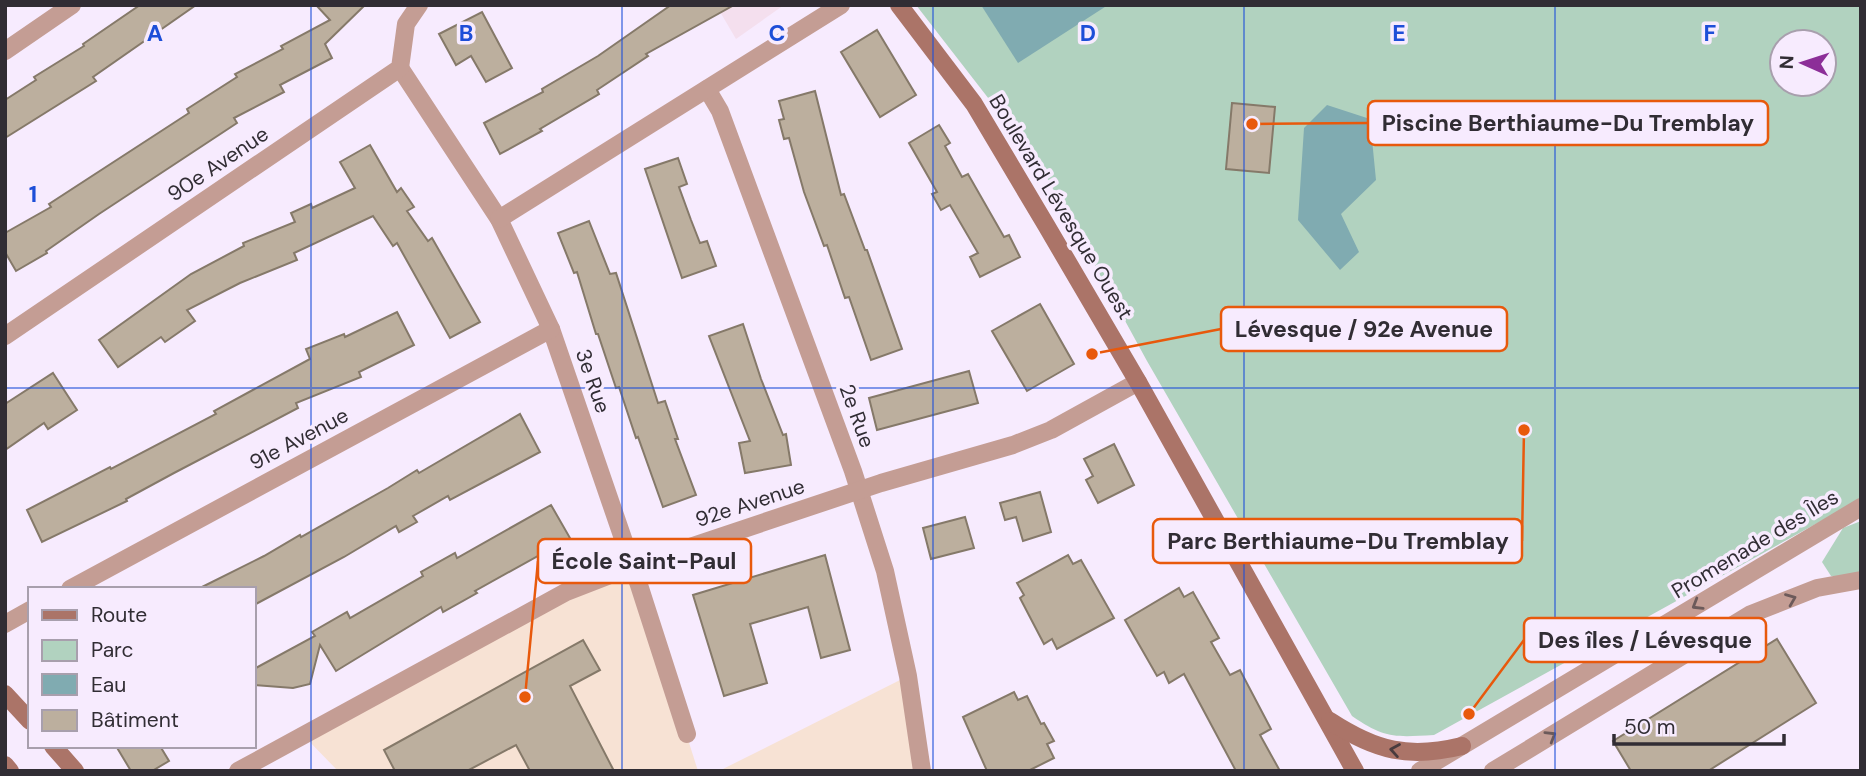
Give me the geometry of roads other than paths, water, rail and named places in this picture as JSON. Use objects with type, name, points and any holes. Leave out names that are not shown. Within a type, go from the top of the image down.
[{"type":"street","points":[[5,51],[72,5]]},
{"type":"street","points":[[400,68],[406,24],[419,5]]},
{"type":"street","points":[[499,219],[841,5]]},
{"type":"street","name":"Boulevard Lévesque Ouest","points":[[899,5],[974,104],[1138,382],[1355,771]]},
{"type":"street","name":"3e Rue","points":[[400,68],[499,219],[551,329],[633,566],[687,734]]},
{"type":"street","name":"90e Avenue","points":[[5,335],[400,68]]},
{"type":"street","name":"2e Rue","points":[[707,89],[720,111],[859,491],[885,571],[908,676],[922,771]]},
{"type":"street","name":"91e Avenue","points":[[74,587],[551,329]]},
{"type":"street","name":"92e Avenue","points":[[238,771],[566,592],[633,566],[859,491],[1013,445],[1038,435],[1138,382]]},
{"type":"street","name":"Promenade des Îles","points":[[1420,771],[1861,508]]},
{"type":"street","points":[[1493,771],[1751,614],[1817,588],[1861,580]]},
{"type":"street","points":[[5,624],[28,611]]},
{"type":"street","points":[[5,694],[28,719]]},
{"type":"street","points":[[1326,719],[1349,733],[1388,750],[1409,753],[1462,746]]},
{"type":"street","points":[[55,748],[75,771]]},
{"type":"street","points":[[5,765],[10,771]]},
{"type":"water","points":[[981,5],[1108,5],[1018,63]]},
{"type":"water","points":[[1327,105],[1370,119],[1376,180],[1341,214],[1359,252],[1340,270],[1298,220],[1304,128]]},
{"type":"place","name":"Piscine Berthiaume-Du Tremblay","points":[[1252,124]]},
{"type":"place","name":"Lévesque / 92e Avenue","points":[[1092,354]]},
{"type":"place","name":"Parc Berthiaume-Du Tremblay","points":[[1524,430]]},
{"type":"place","name":"École Saint-Paul","points":[[525,697]]},
{"type":"place","name":"Des îles / Lévesque","points":[[1469,714]]}]
